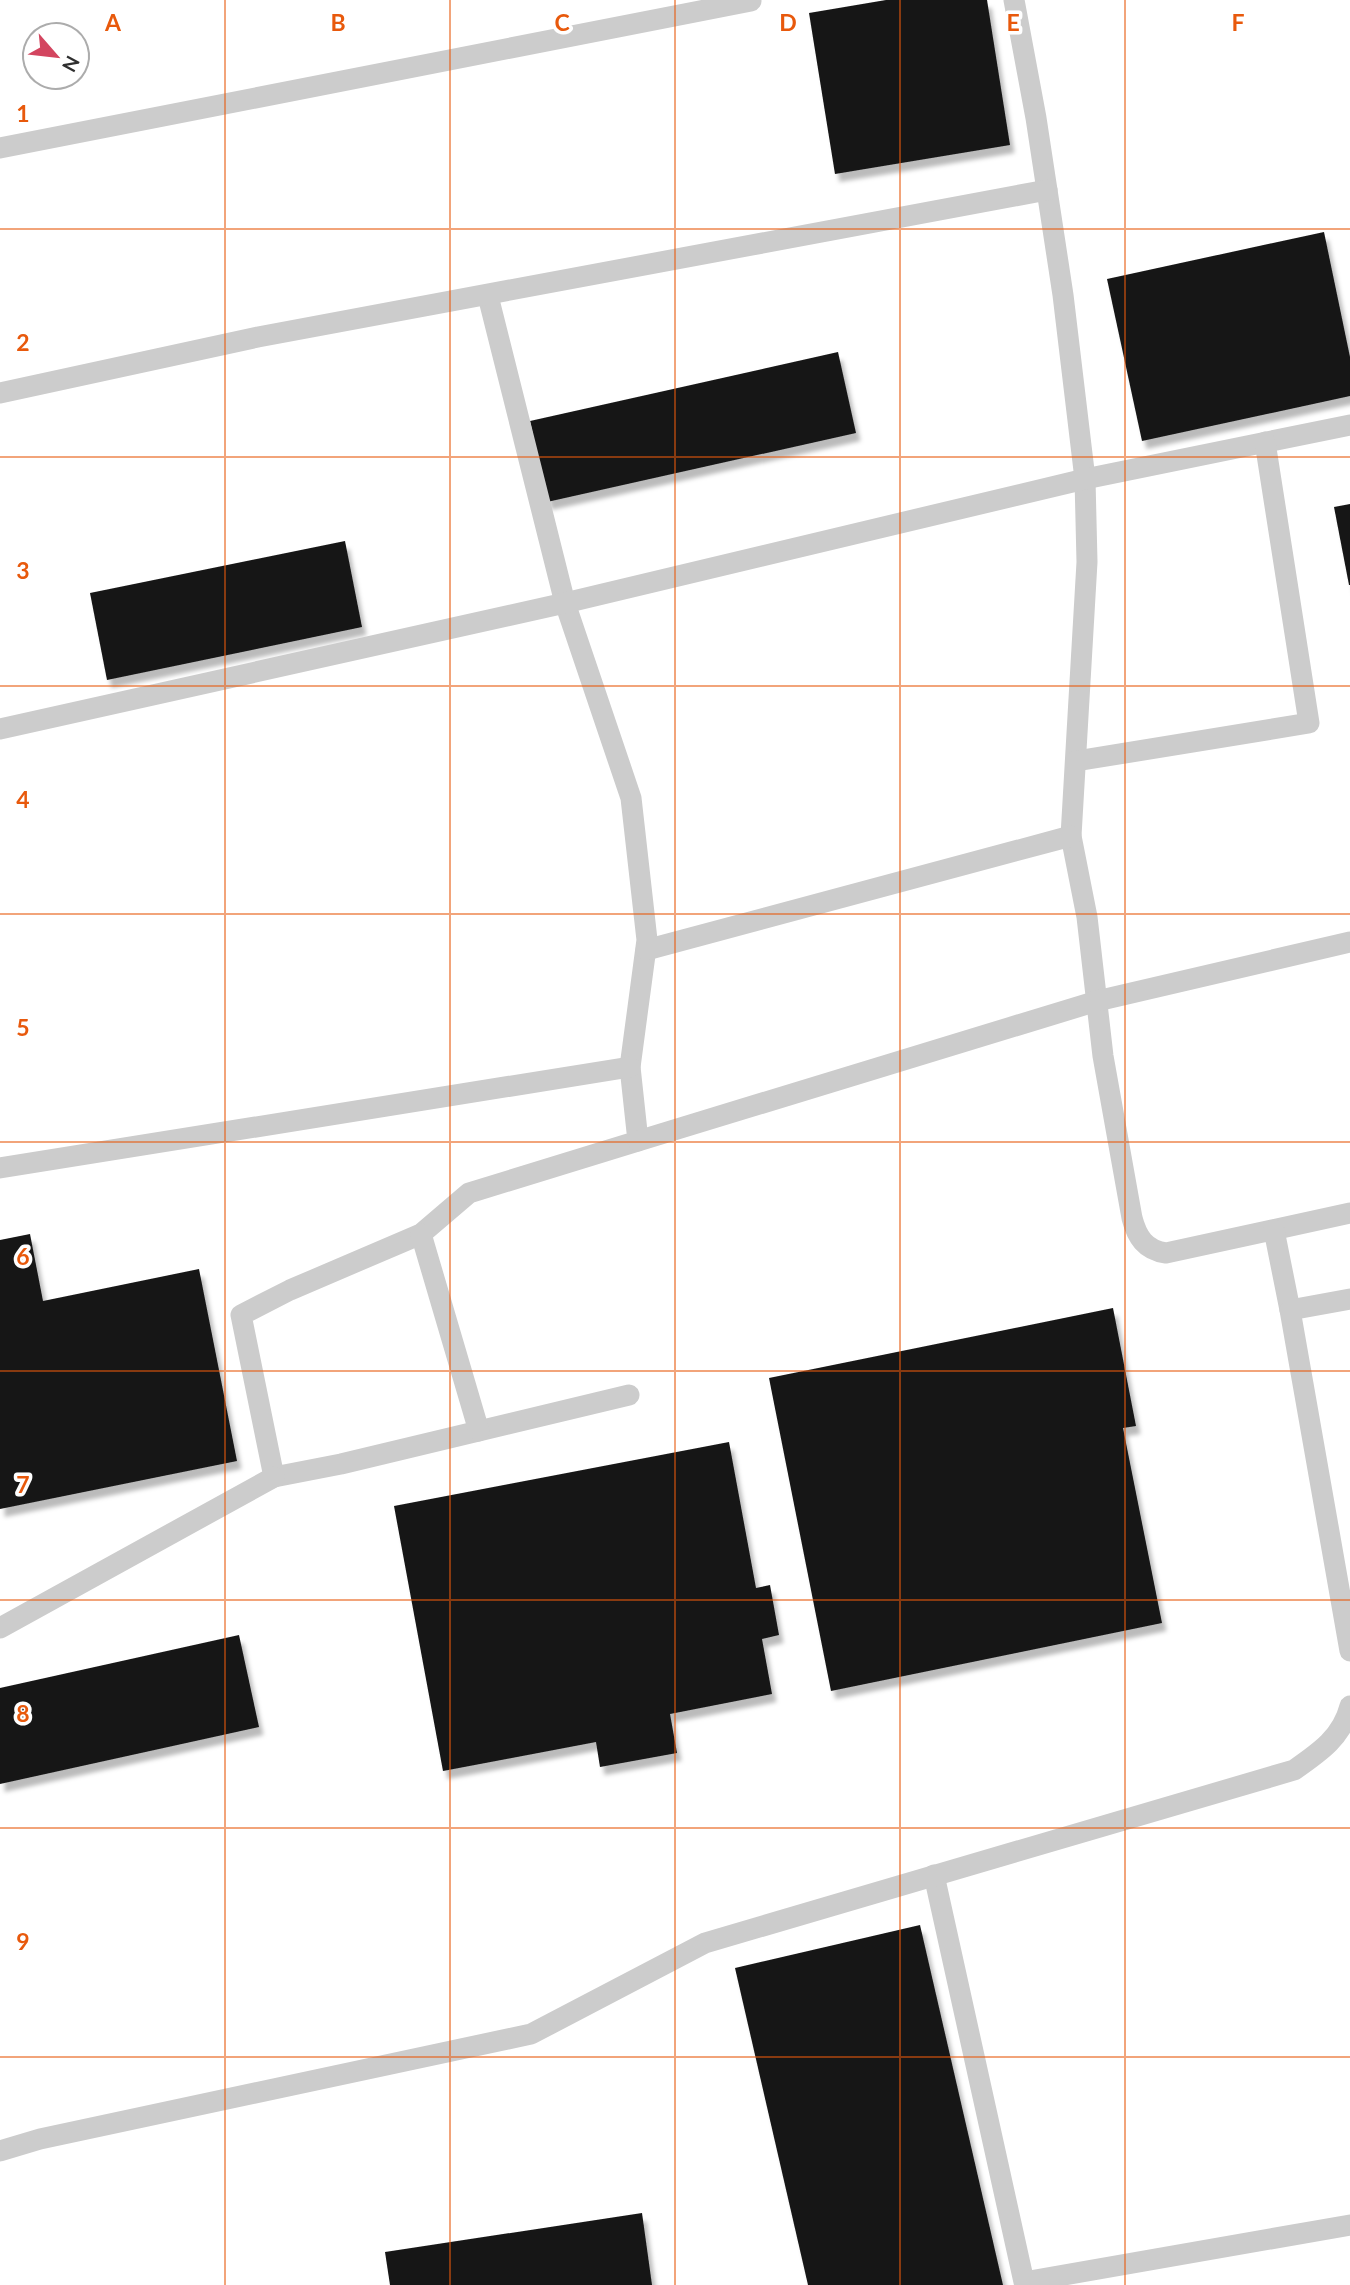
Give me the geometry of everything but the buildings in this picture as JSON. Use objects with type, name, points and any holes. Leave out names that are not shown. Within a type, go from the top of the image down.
[{"type":"lane","points":[[1014,0],[1047,190],[1085,479],[1087,562],[1071,836],[1087,917],[1103,1056],[1136,1234],[1154,1251],[1166,1253],[1350,1213]]},
{"type":"lane","points":[[0,148],[751,1]]},
{"type":"lane","points":[[0,393],[258,337],[1047,190]]},
{"type":"lane","points":[[488,296],[565,603],[631,798],[646,950],[630,1067],[638,1141]]},
{"type":"lane","points":[[0,729],[565,603],[1085,479],[1350,425]]},
{"type":"lane","points":[[1076,761],[1309,723],[1265,442]]},
{"type":"lane","points":[[646,950],[1071,836]]},
{"type":"lane","points":[[274,1477],[241,1315],[290,1290],[422,1234],[470,1193],[1097,1001],[1350,942]]},
{"type":"lane","points":[[0,1168],[630,1067]]},
{"type":"lane","points":[[1274,1230],[1345,1592],[1350,1651]]},
{"type":"lane","points":[[422,1234],[479,1431]]},
{"type":"lane","points":[[1290,1310],[1350,1299]]},
{"type":"lane","points":[[0,1628],[274,1477],[629,1395]]},
{"type":"lane","points":[[0,2151],[40,2139],[531,2034],[705,1943],[1294,1770],[1327,1747],[1346,1723],[1350,1706]]},
{"type":"lane","points":[[934,1875],[1024,2281],[1350,2225]]}]
